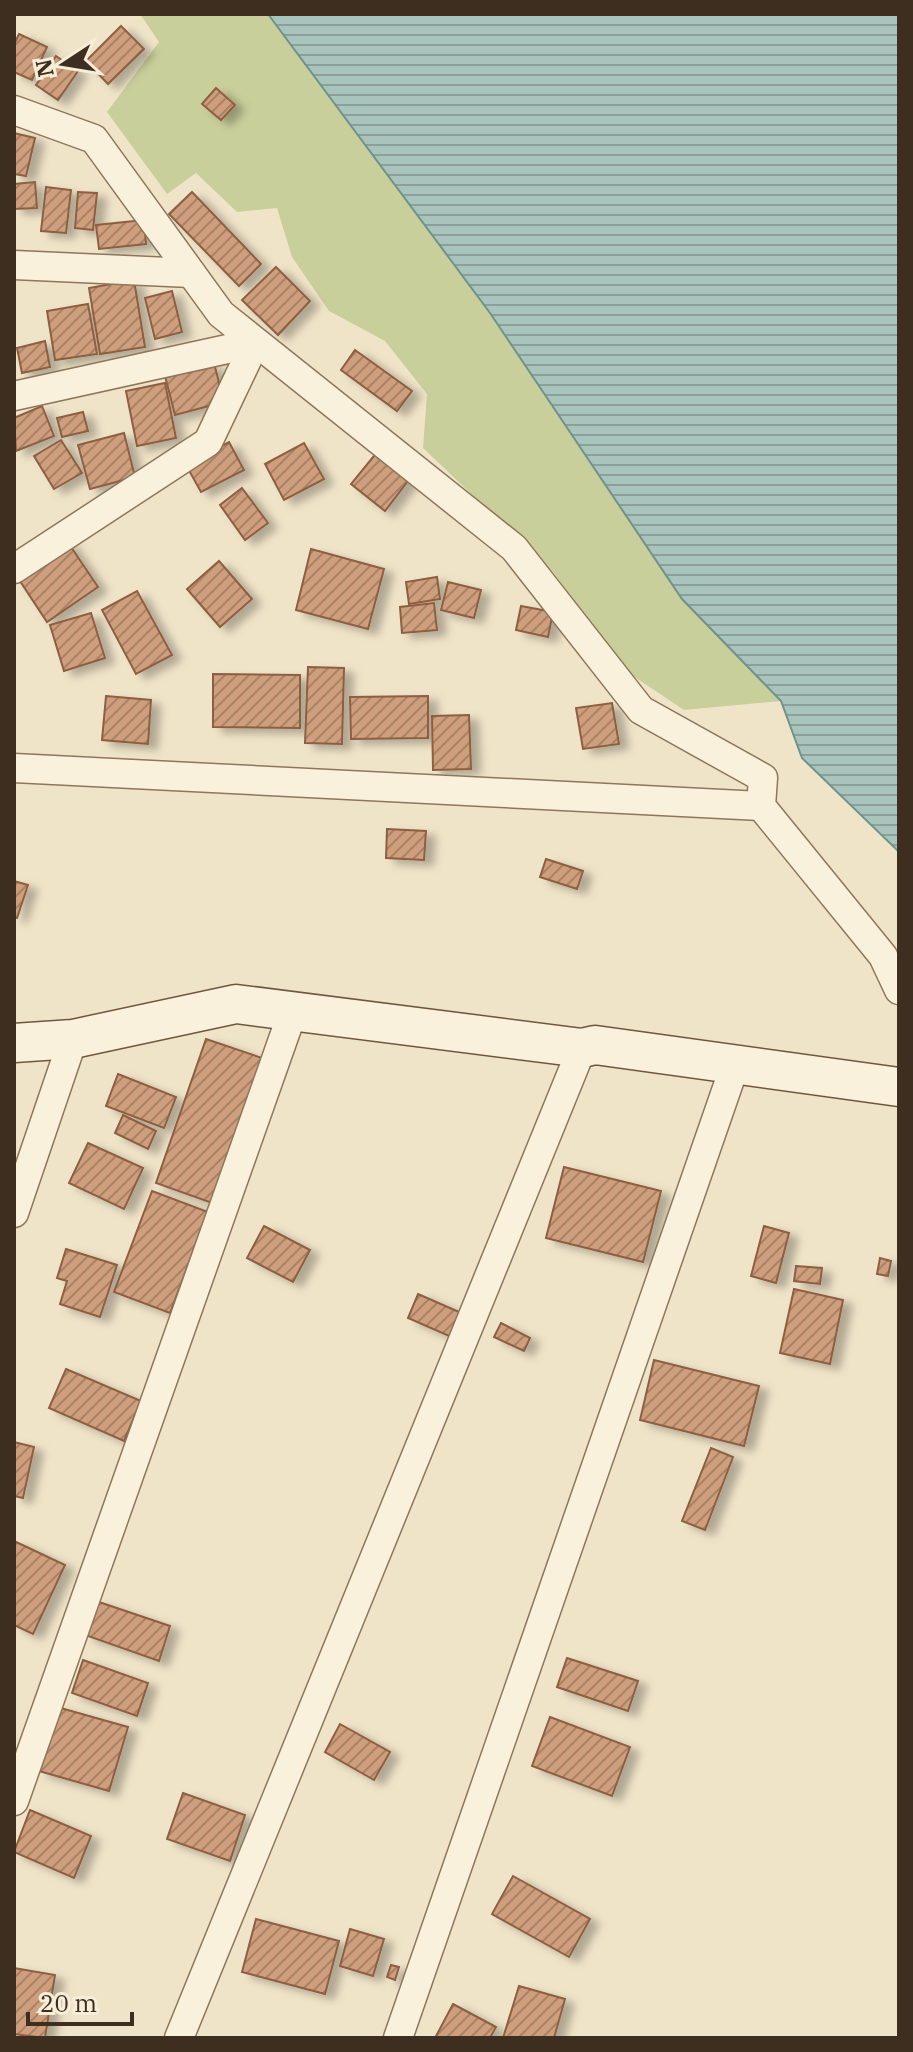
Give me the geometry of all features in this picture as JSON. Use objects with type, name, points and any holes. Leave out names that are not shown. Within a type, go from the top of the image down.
[{"type":"main road","points":[[14,1043],[73,1039],[236,1004],[582,1048],[595,1045],[899,1087]]},
{"type":"street","points":[[14,110],[94,139],[221,314],[514,548],[641,710],[763,778],[761,806],[883,956],[899,990]]},
{"type":"street","points":[[14,265],[191,273]]},
{"type":"street","points":[[14,396],[255,343]]},
{"type":"street","points":[[14,569],[208,442],[255,343]]},
{"type":"street","points":[[14,768],[761,806]]},
{"type":"street","points":[[14,1801],[293,1011]]},
{"type":"street","points":[[14,1213],[73,1039]]},
{"type":"street","points":[[179,2038],[582,1048]]},
{"type":"street","points":[[398,2038],[735,1065]]},
{"type":"green space","points":[[140,14],[268,14],[490,313],[682,599],[781,701],[684,710],[627,672],[553,572],[423,448],[427,394],[385,341],[329,311],[292,257],[277,208],[237,212],[196,173],[167,194],[107,112],[159,42]]},
{"type":"water","points":[[268,14],[899,14],[899,852],[802,758],[781,701],[682,599],[490,313]]},
{"type":"building","points":[[121,26],[144,49],[108,84],[86,61]]},
{"type":"building","points":[[19,34],[47,47],[32,80],[14,72],[14,44]]},
{"type":"building","points":[[56,56],[78,71],[58,100],[36,85]]},
{"type":"building","points":[[216,88],[235,105],[221,120],[202,104]]},
{"type":"building","points":[[14,133],[35,138],[26,176],[14,174]]},
{"type":"building","points":[[35,182],[37,208],[14,209],[14,184]]},
{"type":"building","points":[[46,187],[71,190],[66,233],[41,231]]},
{"type":"building","points":[[78,192],[97,193],[93,230],[75,228]]},
{"type":"building","points":[[192,192],[261,264],[239,286],[169,214]]},
{"type":"building","points":[[144,220],[146,244],[99,249],[96,225]]},
{"type":"building","points":[[276,267],[310,301],[278,335],[242,300]]},
{"type":"building","points":[[134,280],[145,347],[100,354],[89,288]]},
{"type":"building","points":[[172,291],[182,332],[155,339],[145,298]]},
{"type":"building","points":[[88,304],[97,354],[55,360],[47,311]]},
{"type":"building","points":[[45,341],[50,367],[22,373],[17,348]]},
{"type":"building","points":[[355,350],[412,391],[397,411],[341,370]]},
{"type":"building","points":[[214,363],[224,402],[175,415],[165,376]]},
{"type":"building","points":[[165,383],[176,438],[137,446],[126,391]]},
{"type":"building","points":[[42,406],[54,436],[16,451],[14,418]]},
{"type":"building","points":[[83,412],[88,431],[62,437],[57,418]]},
{"type":"building","points":[[124,433],[135,477],[90,489],[78,445]]},
{"type":"building","points":[[61,440],[82,473],[54,489],[34,456]]},
{"type":"building","points":[[229,442],[244,470],[201,492],[186,465]]},
{"type":"building","points":[[304,443],[324,479],[284,500],[265,464]]},
{"type":"building","points":[[378,451],[411,477],[385,511],[351,484]]},
{"type":"building","points":[[242,488],[268,523],[245,540],[220,505]]},
{"type":"building","points":[[67,541],[98,587],[47,622],[16,575]]},
{"type":"building","points":[[311,549],[384,569],[368,629],[296,610]]},
{"type":"building","points":[[219,561],[252,599],[220,627],[187,589]]},
{"type":"building","points":[[437,577],[440,599],[409,604],[406,582]]},
{"type":"building","points":[[448,582],[481,590],[474,618],[441,610]]},
{"type":"building","points":[[137,591],[172,655],[136,674],[102,610]]},
{"type":"building","points":[[434,603],[437,630],[402,633],[400,607]]},
{"type":"building","points":[[521,606],[553,612],[548,637],[516,630]]},
{"type":"building","points":[[91,613],[105,658],[64,671],[50,625]]},
{"type":"building","points":[[308,667],[344,668],[342,744],[305,743]]},
{"type":"building","points":[[213,674],[300,675],[300,728],[213,727]]},
{"type":"building","points":[[106,696],[151,700],[148,744],[102,740]]},
{"type":"building","points":[[428,696],[428,738],[351,739],[350,697]]},
{"type":"building","points":[[612,703],[619,744],[583,749],[576,708]]},
{"type":"building","points":[[469,715],[471,769],[433,770],[432,716]]},
{"type":"building","points":[[387,829],[426,831],[424,860],[386,858]]},
{"type":"building","points":[[546,859],[583,871],[577,889],[540,877]]},
{"type":"building","points":[[14,881],[28,885],[17,918],[14,917]]},
{"type":"building","points":[[206,1039],[265,1059],[215,1204],[156,1183]]},
{"type":"building","points":[[118,1074],[176,1097],[164,1128],[106,1106]]},
{"type":"building","points":[[123,1115],[156,1131],[148,1149],[115,1133]]},
{"type":"building","points":[[88,1143],[143,1168],[124,1209],[69,1183]]},
{"type":"building","points":[[564,1167],[661,1191],[643,1262],[546,1238]]},
{"type":"building","points":[[152,1191],[208,1212],[170,1313],[114,1292]]},
{"type":"building","points":[[264,1226],[310,1250],[293,1282],[247,1258]]},
{"type":"building","points":[[764,1226],[789,1233],[776,1283],[751,1276]]},
{"type":"building","points":[[66,1249],[117,1265],[100,1317],[60,1304],[67,1281],[57,1278]]},
{"type":"building","points":[[880,1258],[891,1261],[888,1276],[877,1274]]},
{"type":"building","points":[[796,1266],[822,1268],[820,1284],[794,1281]]},
{"type":"building","points":[[794,1289],[843,1300],[830,1364],[780,1353]]},
{"type":"building","points":[[418,1294],[466,1315],[456,1339],[408,1318]]},
{"type":"building","points":[[501,1323],[530,1338],[524,1351],[494,1337]]},
{"type":"building","points":[[654,1360],[759,1386],[744,1446],[640,1420]]},
{"type":"building","points":[[66,1369],[141,1401],[124,1441],[49,1408]]},
{"type":"building","points":[[14,1442],[34,1447],[23,1498],[14,1496]]},
{"type":"building","points":[[711,1448],[733,1457],[705,1530],[682,1521]]},
{"type":"building","points":[[14,1541],[65,1565],[33,1634],[14,1625]]},
{"type":"building","points":[[96,1601],[170,1626],[159,1661],[85,1635]]},
{"type":"building","points":[[567,1658],[638,1681],[628,1711],[557,1687]]},
{"type":"building","points":[[83,1660],[148,1683],[137,1716],[72,1693]]},
{"type":"building","points":[[57,1707],[128,1727],[109,1791],[39,1771]]},
{"type":"building","points":[[550,1717],[630,1747],[612,1796],[532,1766]]},
{"type":"building","points":[[340,1724],[390,1752],[374,1780],[325,1752]]},
{"type":"building","points":[[183,1793],[245,1815],[230,1861],[167,1839]]},
{"type":"building","points":[[30,1810],[91,1836],[74,1878],[14,1852]]},
{"type":"building","points":[[513,1876],[590,1919],[569,1957],[492,1914]]},
{"type":"building","points":[[256,1919],[339,1941],[325,1994],[242,1972]]},
{"type":"building","points":[[350,1929],[384,1939],[373,1976],[340,1966]]},
{"type":"building","points":[[391,1965],[399,1967],[395,1980],[387,1977]]},
{"type":"building","points":[[14,1968],[55,1975],[45,2038],[14,2034]]},
{"type":"building","points":[[519,1986],[565,1999],[554,2038],[503,2038]]},
{"type":"building","points":[[453,2004],[496,2027],[490,2038],[435,2038]]}]
